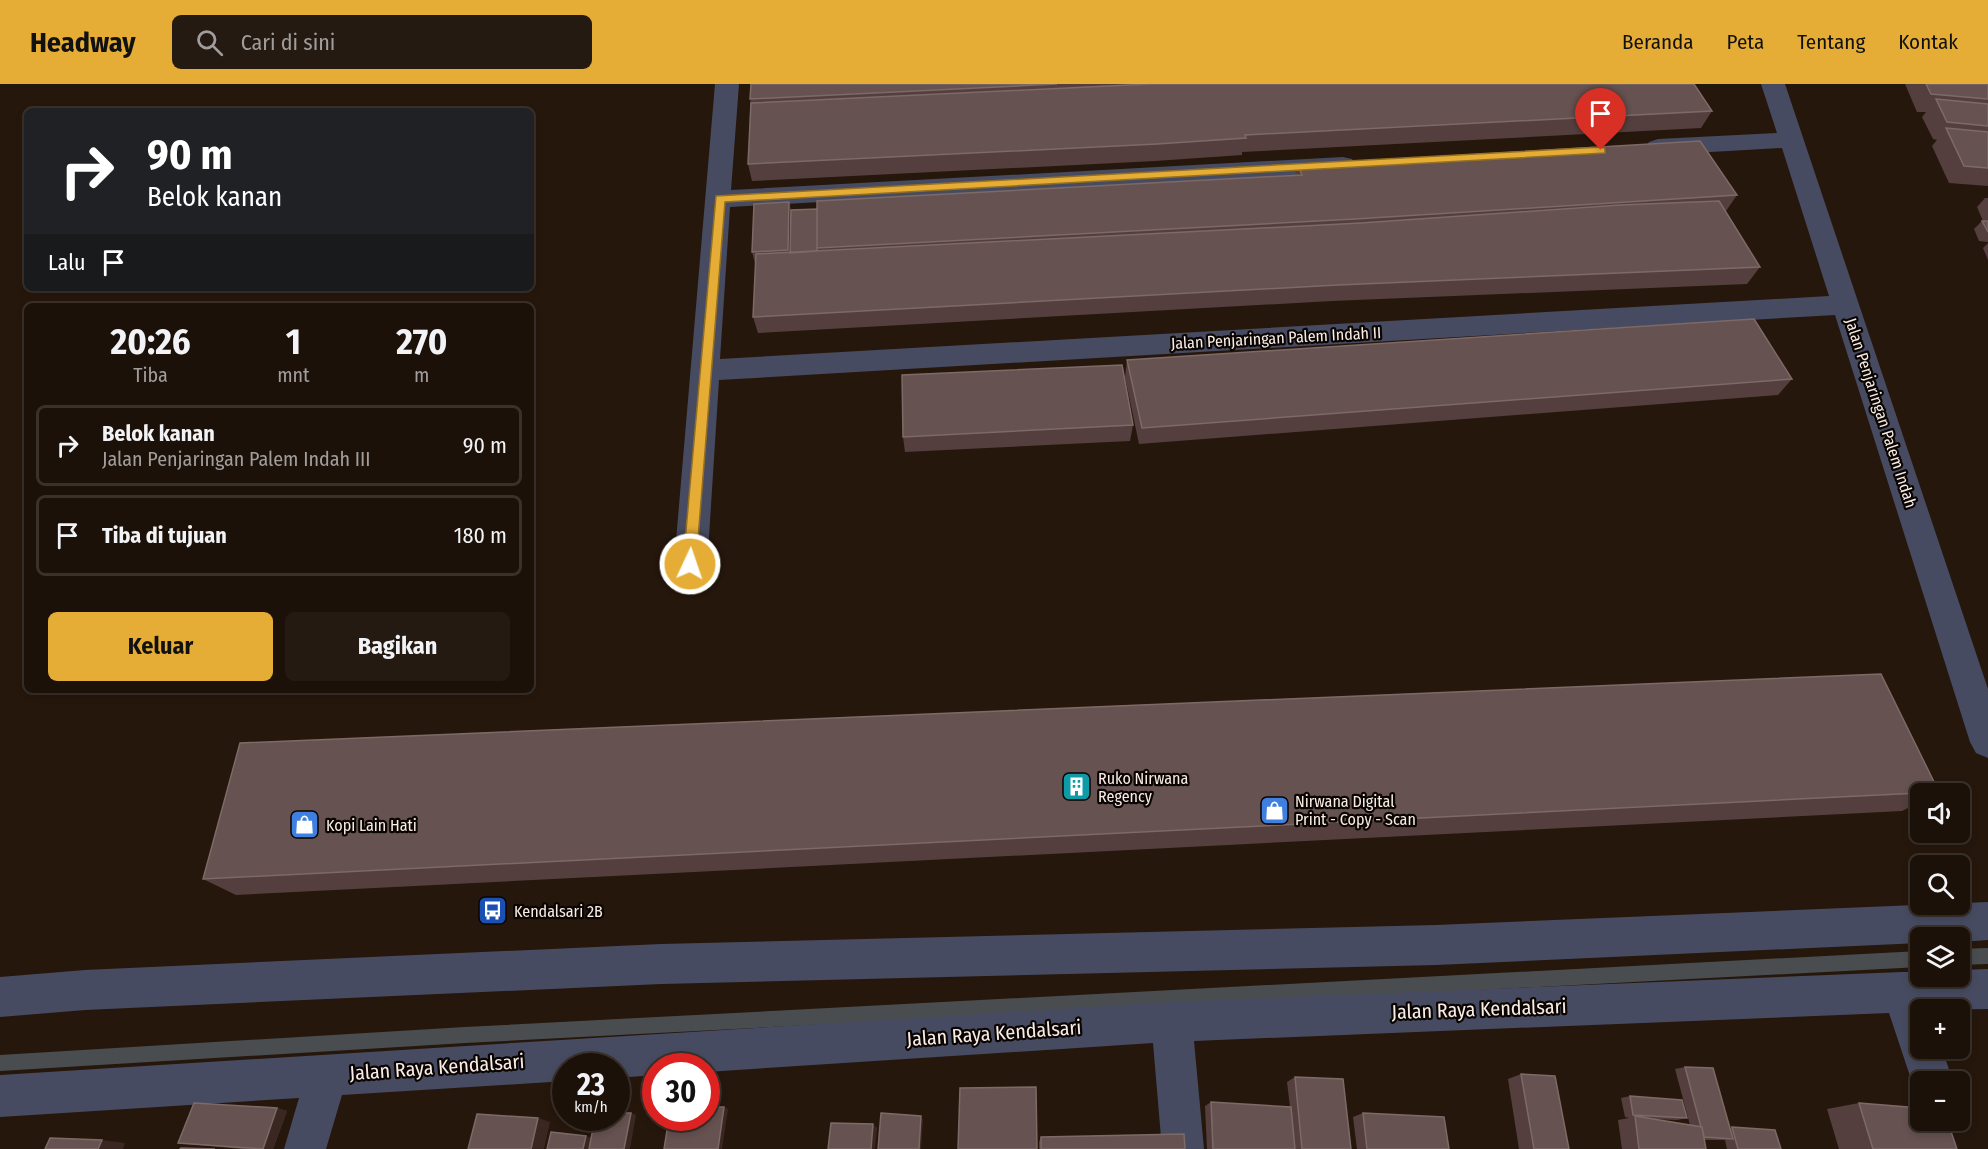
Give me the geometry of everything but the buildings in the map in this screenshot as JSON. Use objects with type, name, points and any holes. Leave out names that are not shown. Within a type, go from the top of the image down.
[{"type":"street","points":[[692,568],[690,564],[692,510],[707,370],[728,84]]},
{"type":"street","name":"Jalan Penjaringan Palem Indah","points":[[1773,84],[1988,742]]},
{"type":"street","points":[[1637,148],[1791,140]]},
{"type":"street","points":[[720,199],[1363,164]]},
{"type":"street","name":"Jalan Penjaringan Palem Indah II","points":[[707,370],[1845,305]]},
{"type":"street","points":[[0,997],[86,990],[649,965],[1436,945],[1988,921]]},
{"type":"street","name":"Jalan Raya Kendalsari","points":[[0,1096],[1172,1022],[1988,989]]},
{"type":"street","points":[[1902,992],[1910,1017]]},
{"type":"street","points":[[1172,1022],[1183,1149]]},
{"type":"street","points":[[305,1149],[327,1074]]},
{"type":"waterway","points":[[1970,957],[1988,956]]},
{"type":"waterway","points":[[0,1063],[465,1035],[1910,960]]},
{"type":"place","name":"Ruko Nirwana Regency","points":[[1077,787]]},
{"type":"place","name":"Nirwana Digital Print - Copy - Scan","points":[[1274,810]]},
{"type":"place","name":"Kopi Lain Hati","points":[[305,825]]},
{"type":"place","name":"Kendalsari 2B","points":[[493,911]]},
{"type":"route","points":[[690,564],[692,510],[707,370],[720,199],[1601,150]]}]
